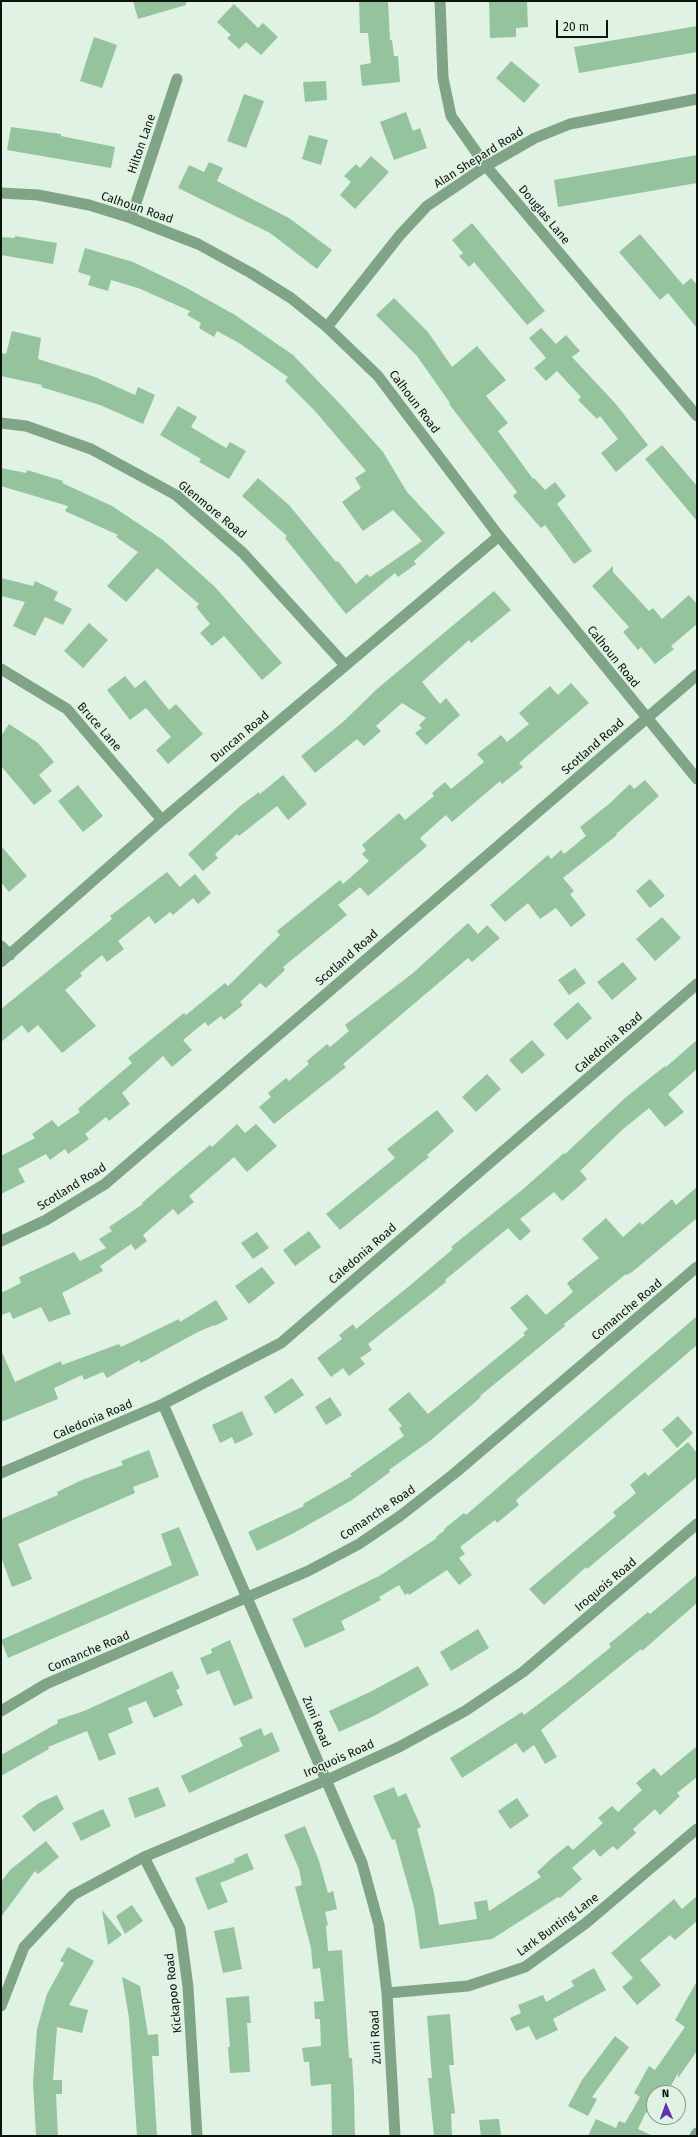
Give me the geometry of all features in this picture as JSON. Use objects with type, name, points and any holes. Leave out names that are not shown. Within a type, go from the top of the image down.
[{"type":"street","name":"Douglas Lane","points":[[440,1],[443,78],[451,116],[486,166],[697,416]]},
{"type":"street","name":"Hilton Lane","points":[[131,218],[177,79]]},
{"type":"street","name":"Alan Shepard Road","points":[[327,327],[400,235],[427,206],[486,166],[535,138],[570,124],[697,100]]},
{"type":"street","name":"Calhoun Road","points":[[1,193],[53,198],[89,205],[131,218],[198,244],[251,273],[291,298],[327,327],[378,376],[499,536],[645,718],[697,779]]},
{"type":"street","name":"Glenmore Road","points":[[1,423],[26,426],[91,449],[176,495],[244,553],[345,665]]},
{"type":"street","name":"Duncan Road","points":[[5,958],[162,820],[499,536]]},
{"type":"street","name":"Bruce Lane","points":[[1,669],[67,709],[162,820]]},
{"type":"street","name":"Scotland Road","points":[[1,1241],[46,1220],[106,1184],[645,718],[697,675]]},
{"type":"street","points":[[1,946],[5,958]]},
{"type":"street","name":"Caledonia Road","points":[[1,1473],[163,1404],[280,1343],[697,984]]},
{"type":"street","name":"Comanche Road","points":[[1,1711],[46,1684],[248,1598],[308,1571],[359,1544],[400,1516],[455,1473],[697,1267]]},
{"type":"street","name":"Zuni Road","points":[[163,1404],[362,1863],[379,1925],[387,1993],[395,2136]]},
{"type":"street","name":"Iroquois Road","points":[[1,2006],[24,1947],[73,1895],[144,1857],[327,1780],[399,1747],[465,1711],[523,1672],[697,1524]]},
{"type":"street","name":"Lark Bunting Lane","points":[[387,1993],[468,1986],[525,1966],[586,1923],[697,1829]]},
{"type":"street","name":"Kickapoo Road","points":[[144,1857],[180,1928],[188,1988],[197,2136]]},
{"type":"building","points":[[133,1],[186,1],[186,5],[138,19]]},
{"type":"building","points":[[359,1],[388,1],[390,40],[392,40],[394,56],[398,56],[400,82],[362,86],[360,65],[371,63],[368,33],[360,33]]},
{"type":"building","points":[[489,1],[527,1],[528,27],[516,28],[516,37],[490,38]]},
{"type":"building","points":[[234,4],[258,28],[263,23],[278,37],[261,55],[246,42],[239,49],[227,38],[231,35],[217,22]]},
{"type":"building","points":[[697,26],[697,52],[579,73],[574,47]]},
{"type":"building","points":[[94,37],[117,45],[102,88],[80,81]]},
{"type":"building","points":[[511,61],[540,85],[524,103],[496,78]]},
{"type":"building","points":[[326,81],[327,100],[305,102],[303,82]]},
{"type":"building","points":[[244,94],[264,101],[246,148],[227,141]]},
{"type":"building","points":[[406,112],[413,131],[420,128],[427,148],[394,160],[380,122]]},
{"type":"building","points":[[11,127],[61,134],[61,136],[115,147],[111,168],[7,150]]},
{"type":"building","points":[[309,135],[328,140],[321,165],[302,159]]},
{"type":"building","points":[[697,155],[697,183],[558,207],[554,180]]},
{"type":"building","points":[[371,156],[389,172],[355,209],[340,195],[351,182],[344,176],[356,164],[360,168]]},
{"type":"building","points":[[209,162],[223,168],[217,181],[289,218],[332,250],[317,269],[270,233],[178,188],[189,165],[204,172]]},
{"type":"building","points":[[472,223],[545,311],[527,325],[474,262],[469,267],[459,256],[463,253],[452,240]]},
{"type":"building","points":[[640,234],[683,285],[691,278],[697,285],[697,328],[668,293],[660,300],[619,252]]},
{"type":"building","points":[[15,236],[57,243],[53,264],[1,255],[1,237],[15,238]]},
{"type":"building","points":[[85,248],[133,262],[183,286],[235,315],[293,355],[342,406],[383,452],[407,492],[445,533],[414,561],[416,564],[398,577],[395,573],[346,614],[285,538],[287,536],[242,496],[258,478],[289,505],[356,584],[367,574],[370,577],[422,541],[393,510],[363,531],[342,502],[361,488],[355,478],[366,471],[315,411],[285,381],[288,377],[239,343],[217,331],[214,337],[199,328],[201,323],[187,315],[190,311],[138,288],[111,280],[108,291],[88,285],[91,276],[78,272]]},
{"type":"building","points":[[394,298],[428,332],[452,367],[477,346],[506,380],[486,396],[508,423],[498,431],[533,479],[534,478],[545,490],[555,482],[566,496],[557,504],[592,551],[574,564],[545,525],[541,528],[513,496],[517,492],[449,404],[450,403],[417,356],[376,315]]},
{"type":"building","points":[[541,328],[556,344],[566,335],[580,351],[572,357],[615,403],[648,445],[616,472],[601,453],[618,439],[600,416],[597,419],[578,400],[581,397],[557,371],[546,381],[534,368],[546,358],[529,338]]},
{"type":"building","points":[[12,331],[41,338],[38,359],[95,377],[135,395],[138,387],[155,395],[143,424],[100,405],[41,387],[42,385],[1,376],[1,353],[6,354]]},
{"type":"building","points":[[178,406],[197,417],[191,427],[226,448],[230,442],[246,451],[229,479],[199,462],[201,459],[160,435]]},
{"type":"building","points":[[662,445],[697,486],[697,521],[645,459]]},
{"type":"building","points":[[1,468],[26,473],[27,470],[63,481],[62,483],[112,506],[163,540],[215,587],[282,663],[262,680],[224,636],[212,646],[200,633],[210,624],[196,607],[199,604],[157,568],[126,602],[107,586],[138,552],[116,537],[118,535],[65,511],[68,506],[1,486]]},
{"type":"building","points":[[613,566],[613,572],[649,611],[653,608],[662,619],[689,595],[697,604],[697,624],[671,646],[674,649],[655,664],[641,647],[638,650],[623,632],[629,627],[592,586]]},
{"type":"building","points":[[1,578],[33,586],[35,581],[58,592],[54,600],[72,609],[63,625],[45,617],[35,636],[13,626],[25,602],[1,596]]},
{"type":"building","points":[[494,591],[511,610],[471,643],[469,640],[422,682],[440,704],[446,698],[460,715],[426,745],[415,733],[422,728],[419,725],[426,718],[402,703],[376,726],[381,731],[364,746],[357,739],[315,773],[301,756],[343,722],[377,689]]},
{"type":"building","points":[[89,623],[108,640],[83,668],[64,651]]},
{"type":"building","points":[[125,676],[135,688],[145,680],[169,710],[176,704],[203,734],[168,764],[156,750],[171,737],[146,708],[130,720],[107,690]]},
{"type":"building","points":[[571,683],[589,703],[519,763],[523,767],[502,784],[500,781],[452,822],[446,815],[420,838],[427,846],[368,896],[360,887],[338,905],[347,915],[283,967],[285,970],[266,988],[260,983],[240,1002],[243,1005],[224,1020],[221,1016],[208,1026],[205,1022],[183,1040],[192,1050],[172,1067],[163,1056],[122,1093],[130,1104],[109,1121],[106,1117],[85,1134],[89,1139],[68,1154],[65,1149],[50,1160],[46,1154],[18,1169],[25,1182],[1,1194],[1,1156],[35,1138],[32,1134],[52,1120],[58,1127],[80,1112],[78,1109],[132,1063],[128,1058],[184,1013],[186,1015],[225,983],[228,986],[280,935],[277,931],[340,880],[343,884],[369,861],[362,854],[366,850],[362,845],[399,813],[405,820],[434,796],[432,793],[445,782],[451,789],[484,762],[477,754],[501,735],[507,742],[529,724],[519,713],[550,686],[558,695]]},
{"type":"building","points":[[9,724],[38,743],[54,762],[39,775],[52,791],[34,805],[1,766],[1,736]]},
{"type":"building","points":[[283,775],[307,804],[288,820],[277,806],[239,836],[237,834],[215,854],[218,858],[203,871],[188,854],[239,807],[259,792],[260,794]]},
{"type":"building","points":[[645,780],[659,796],[616,834],[617,835],[563,878],[574,891],[570,894],[586,915],[571,927],[556,908],[540,919],[528,903],[505,922],[490,905],[548,855],[551,859],[561,850],[564,854],[586,836],[580,827],[609,804],[630,784],[634,789]]},
{"type":"building","points":[[78,785],[103,816],[83,832],[58,801]]},
{"type":"building","points":[[1,846],[27,876],[9,892],[1,882]]},
{"type":"building","points":[[167,872],[180,887],[195,874],[211,893],[198,904],[193,898],[173,915],[170,912],[155,924],[149,916],[118,941],[124,949],[107,962],[102,955],[80,973],[82,976],[65,990],[96,1026],[62,1053],[38,1025],[28,1033],[22,1025],[1,1042],[1,1009],[112,919],[110,916]]},
{"type":"building","points":[[650,879],[665,896],[650,908],[636,891]]},
{"type":"building","points":[[662,917],[681,938],[655,961],[636,939]]},
{"type":"building","points":[[468,923],[478,934],[487,925],[500,938],[472,962],[468,958],[343,1064],[346,1067],[274,1124],[259,1107],[271,1097],[268,1093],[286,1078],[289,1081],[309,1064],[307,1061],[327,1044],[330,1047],[349,1031],[345,1025],[413,973]]},
{"type":"building","points":[[623,962],[637,979],[612,1000],[597,982]]},
{"type":"building","points":[[575,968],[586,983],[569,995],[558,980]]},
{"type":"building","points":[[578,1002],[592,1018],[567,1040],[553,1024]]},
{"type":"building","points":[[532,1040],[545,1055],[522,1074],[509,1060]]},
{"type":"building","points":[[697,1040],[697,1069],[668,1094],[684,1112],[665,1127],[649,1108],[622,1130],[580,1171],[587,1179],[562,1201],[554,1192],[520,1219],[531,1231],[520,1241],[508,1228],[445,1280],[446,1282],[368,1344],[372,1350],[360,1358],[365,1364],[349,1376],[343,1368],[331,1377],[317,1358],[342,1339],[339,1335],[353,1324],[356,1329],[408,1287],[453,1249],[451,1247],[522,1190],[564,1153],[565,1154],[625,1098],[665,1066],[666,1067]]},
{"type":"building","points":[[487,1074],[501,1089],[476,1112],[462,1097]]},
{"type":"building","points":[[437,1110],[454,1131],[427,1155],[429,1157],[340,1230],[326,1214],[395,1158],[387,1149]]},
{"type":"building","points":[[237,1124],[245,1133],[256,1124],[277,1146],[247,1172],[234,1157],[189,1196],[194,1202],[178,1215],[173,1209],[143,1235],[147,1241],[135,1250],[131,1244],[100,1266],[103,1271],[62,1293],[71,1314],[49,1322],[41,1307],[13,1319],[10,1312],[1,1315],[1,1293],[21,1283],[19,1277],[74,1252],[80,1261],[106,1248],[99,1239],[112,1231],[109,1227],[143,1204],[142,1203],[172,1177],[210,1145],[212,1147]]},
{"type":"building","points":[[697,1187],[697,1218],[632,1272],[627,1275],[626,1274],[564,1324],[565,1326],[480,1396],[481,1397],[431,1440],[389,1470],[390,1472],[352,1500],[292,1534],[257,1551],[248,1532],[304,1506],[303,1504],[352,1476],[350,1474],[404,1436],[399,1428],[402,1426],[388,1409],[409,1392],[428,1414],[525,1335],[523,1333],[528,1329],[510,1308],[527,1294],[546,1315],[573,1292],[567,1283],[599,1258],[582,1239],[606,1218],[623,1237],[640,1222],[642,1225],[672,1199],[676,1205]]},
{"type":"building","points":[[309,1231],[321,1247],[295,1266],[283,1250]]},
{"type":"building","points":[[257,1232],[269,1248],[253,1259],[241,1243]]},
{"type":"building","points":[[262,1267],[275,1283],[249,1304],[235,1286]]},
{"type":"building","points":[[216,1300],[228,1319],[215,1326],[214,1325],[196,1333],[141,1363],[139,1360],[107,1378],[103,1372],[84,1380],[82,1375],[54,1388],[58,1399],[1,1422],[1,1350],[15,1382],[61,1361],[62,1365],[119,1344],[121,1347],[179,1319],[180,1322]]},
{"type":"building","points":[[697,1316],[697,1345],[516,1500],[519,1505],[497,1523],[495,1520],[460,1547],[465,1554],[459,1558],[472,1575],[459,1585],[447,1570],[409,1595],[408,1593],[405,1595],[399,1585],[379,1597],[381,1600],[341,1621],[345,1630],[305,1648],[292,1619],[381,1575],[437,1538],[436,1537],[445,1530],[444,1529],[464,1513],[466,1515]]},
{"type":"building","points":[[292,1378],[304,1395],[275,1414],[264,1397]]},
{"type":"building","points":[[330,1397],[342,1415],[326,1425],[315,1407]]},
{"type":"building","points":[[242,1411],[253,1435],[235,1444],[232,1437],[220,1443],[212,1425]]},
{"type":"building","points":[[678,1416],[693,1433],[677,1448],[662,1430]]},
{"type":"building","points":[[688,1442],[697,1453],[697,1477],[587,1569],[586,1567],[544,1605],[529,1589],[616,1516],[613,1512],[636,1493],[630,1485],[645,1472],[648,1476]]},
{"type":"building","points":[[149,1450],[159,1477],[133,1487],[135,1493],[18,1544],[32,1579],[12,1587],[1,1557],[1,1519],[58,1495],[57,1492],[82,1480],[123,1465],[121,1461]]},
{"type":"building","points":[[179,1527],[199,1575],[8,1658],[1,1640],[172,1565],[161,1534]]},
{"type":"building","points":[[697,1575],[697,1603],[642,1651],[641,1649],[541,1730],[557,1757],[545,1764],[534,1745],[523,1753],[516,1743],[462,1778],[450,1758],[522,1712],[524,1715],[611,1647],[609,1644],[648,1612],[650,1614]]},
{"type":"building","points":[[478,1629],[489,1648],[451,1671],[440,1652]]},
{"type":"building","points":[[230,1640],[253,1698],[234,1706],[219,1670],[207,1675],[200,1658],[212,1653],[211,1649]]},
{"type":"building","points":[[418,1666],[429,1685],[374,1716],[339,1732],[329,1711],[370,1692]]},
{"type":"building","points":[[172,1671],[180,1688],[176,1690],[183,1705],[154,1718],[146,1701],[128,1708],[133,1723],[108,1734],[116,1754],[99,1761],[87,1731],[48,1747],[49,1749],[1,1776],[1,1755],[58,1723],[57,1720],[84,1711]]},
{"type":"building","points":[[261,1728],[264,1736],[272,1732],[280,1751],[189,1793],[181,1776],[243,1746],[239,1738]]},
{"type":"building","points":[[697,1746],[697,1777],[677,1793],[680,1796],[660,1815],[655,1809],[633,1829],[636,1833],[617,1850],[613,1846],[600,1857],[594,1849],[572,1868],[582,1879],[560,1898],[558,1897],[492,1939],[420,1949],[414,1907],[395,1839],[392,1840],[373,1796],[394,1787],[398,1797],[406,1793],[421,1827],[417,1829],[434,1893],[439,1925],[477,1919],[474,1902],[487,1900],[489,1911],[541,1877],[537,1872],[553,1857],[568,1845],[573,1850],[603,1823],[598,1818],[612,1806],[618,1812],[642,1790],[636,1783],[654,1768],[661,1776]]},
{"type":"building","points":[[158,1787],[166,1806],[135,1818],[128,1798]]},
{"type":"building","points":[[57,1795],[64,1809],[34,1832],[22,1816],[39,1803]]},
{"type":"building","points":[[517,1798],[529,1816],[510,1829],[498,1811]]},
{"type":"building","points":[[103,1809],[111,1826],[81,1841],[72,1823]]},
{"type":"building","points":[[305,1826],[319,1861],[328,1893],[333,1891],[337,1909],[325,1912],[328,1925],[326,1926],[328,1951],[342,1950],[349,2058],[352,2058],[355,2136],[332,2136],[331,2084],[311,2086],[309,2062],[304,2062],[302,2048],[321,2046],[320,2019],[315,2019],[314,2002],[324,2001],[320,1968],[313,1969],[311,1948],[295,1887],[302,1885],[299,1869],[284,1835]]},
{"type":"building","points":[[46,1841],[59,1857],[38,1874],[35,1871],[1,1917],[1,1882],[10,1870]]},
{"type":"building","points":[[247,1853],[254,1869],[220,1883],[228,1902],[208,1910],[195,1878],[235,1862],[234,1859]]},
{"type":"building","points":[[697,1896],[697,1921],[675,1940],[670,1935],[640,1960],[661,1985],[637,2005],[622,1987],[633,1978],[611,1953],[674,1899],[682,1909]]},
{"type":"building","points":[[132,1905],[143,1921],[125,1934],[116,1916]]},
{"type":"building","points":[[102,1910],[122,1935],[108,1945]]},
{"type":"building","points":[[234,1927],[242,1969],[223,1973],[214,1931]]},
{"type":"building","points":[[68,1947],[94,1961],[69,2005],[88,2010],[82,2033],[57,2027],[53,2080],[62,2080],[62,2094],[56,2094],[58,2136],[36,2136],[33,2082],[37,2029],[47,1994],[64,1963],[60,1961]]},
{"type":"building","points":[[594,1968],[606,1990],[553,2019],[558,2030],[536,2040],[529,2026],[516,2031],[510,2018],[521,2013],[518,2005],[543,1995],[546,2002],[574,1986],[571,1981]]},
{"type":"building","points":[[122,1977],[140,1986],[148,2035],[158,2034],[159,2056],[152,2056],[157,2136],[137,2136],[129,2018]]},
{"type":"building","points":[[697,1981],[697,2051],[678,2078],[678,2073],[671,2085],[646,2085],[646,2112],[638,2129],[653,2136],[588,2136],[596,2119],[616,2128],[619,2121],[625,2123],[640,2097],[634,2093],[649,2066],[655,2070],[685,2027],[675,2020]]},
{"type":"building","points":[[249,1996],[251,2023],[247,2023],[250,2072],[230,2073],[228,2047],[230,2047],[226,1998]]},
{"type":"building","points":[[450,2014],[454,2065],[449,2065],[455,2113],[451,2114],[452,2136],[434,2136],[428,2078],[432,2078],[427,2016]]},
{"type":"building","points":[[615,2036],[629,2047],[592,2097],[597,2099],[588,2116],[568,2106],[582,2080]]},
{"type":"building","points":[[499,2119],[501,2136],[481,2136],[479,2120]]}]
